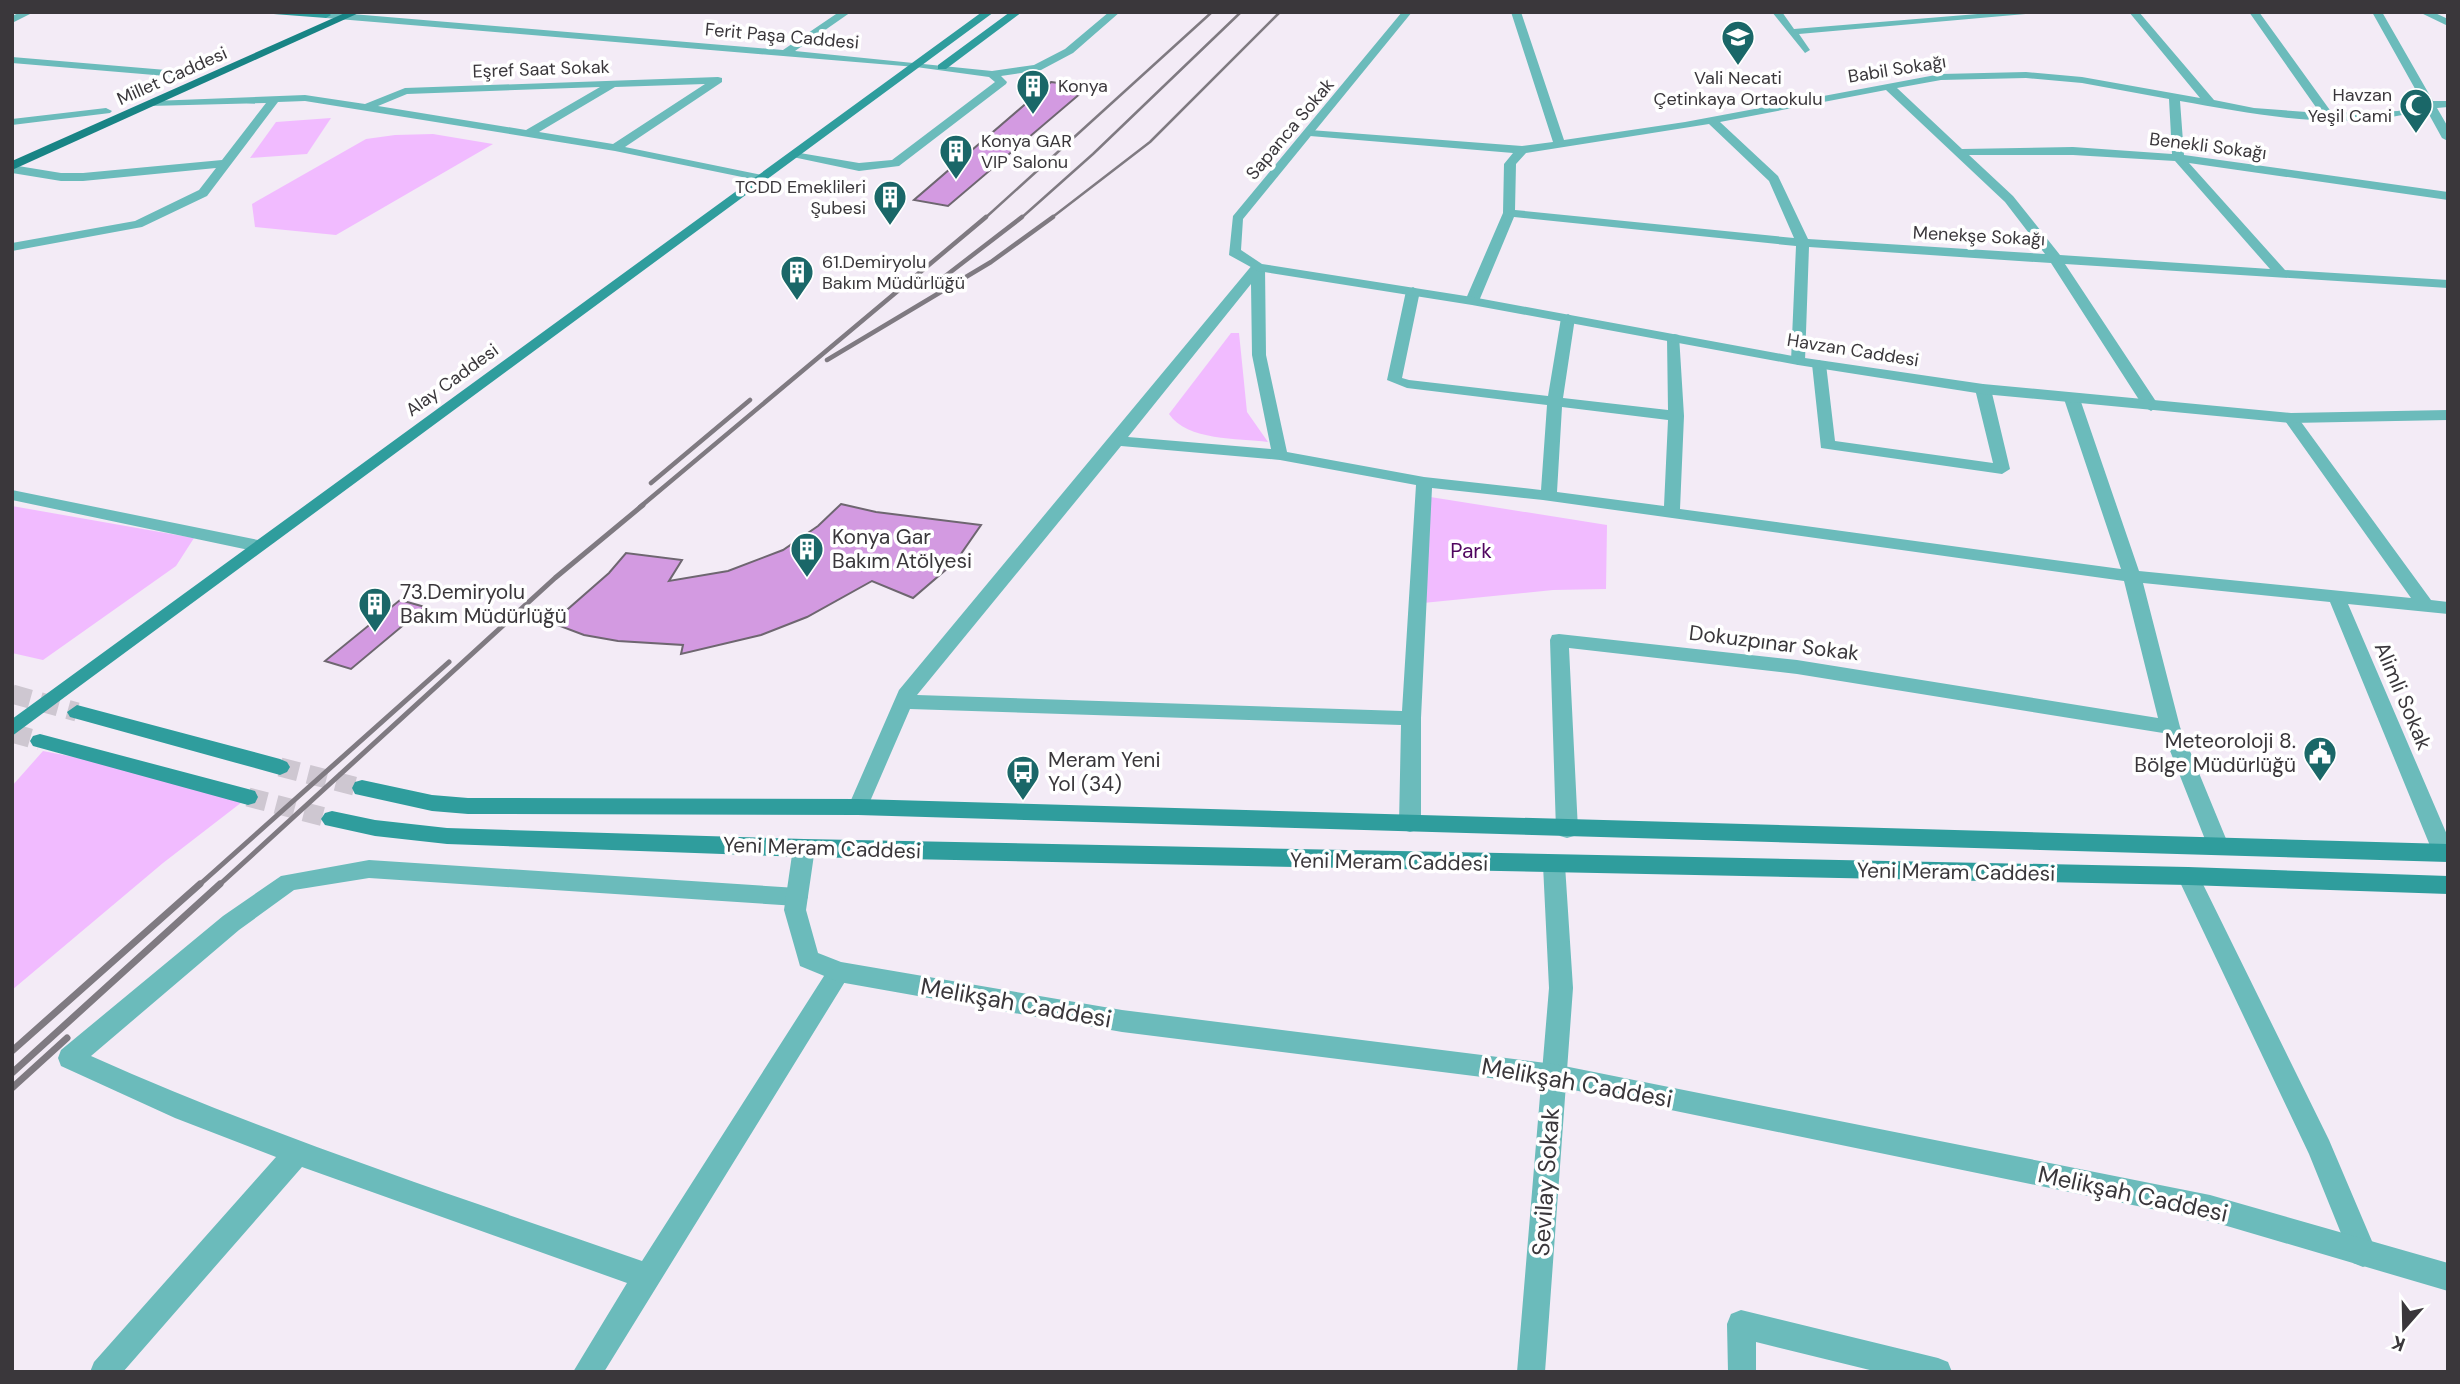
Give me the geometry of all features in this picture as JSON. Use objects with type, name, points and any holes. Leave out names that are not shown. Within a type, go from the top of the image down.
[{"type":"main road","name":"Ferit Paşa Caddesi","points":[[252,12],[326,13]]},
{"type":"main road","name":"Alay Caddesi","points":[[12,729],[989,12]]},
{"type":"main road","points":[[942,67],[1017,12]]},
{"type":"main road","name":"Millet Caddesi","points":[[12,152],[326,13]]},
{"type":"main road","name":"Millet Caddesi","points":[[12,168],[351,15]]},
{"type":"main road","points":[[77,712],[280,767]]},
{"type":"main road","points":[[40,741],[248,797]]},
{"type":"main road","name":"Yeni Meram Caddesi","points":[[362,788],[432,803],[468,806],[858,807],[1567,830],[2446,853]]},
{"type":"main road","name":"Yeni Meram Caddesi","points":[[332,819],[388,830],[447,836],[804,848],[1554,866],[2188,876],[2448,885]]},
{"type":"street","points":[[12,20],[29,12]]},
{"type":"street","points":[[785,53],[846,12]]},
{"type":"street","name":"Ferit Paşa Caddesi","points":[[326,13],[916,64],[992,74],[1037,68],[1069,51],[1115,12]]},
{"type":"street","name":"Sapanca Sokak","points":[[1258,267],[1234,252],[1237,219],[1407,12]]},
{"type":"street","points":[[1516,12],[1559,144]]},
{"type":"street","points":[[1777,12],[1805,50]]},
{"type":"street","points":[[1792,32],[2042,12]]},
{"type":"street","points":[[2134,12],[2210,103]]},
{"type":"street","points":[[2253,12],[2329,117]]},
{"type":"street","points":[[2377,12],[2448,138]]},
{"type":"street","points":[[2424,12],[2448,23]]},
{"type":"street","points":[[12,60],[190,75]]},
{"type":"street","points":[[794,156],[859,167],[895,163],[1002,82],[992,74]]},
{"type":"street","name":"Babil Sokağı","points":[[1311,132],[1522,150],[1711,120],[1941,77],[2026,75],[2082,80],[2254,111],[2329,117],[2399,114],[2429,105],[2448,104]]},
{"type":"street","name":"Eşref Saat Sokak","points":[[368,106],[405,91],[718,80],[615,148]]},
{"type":"street","points":[[529,133],[613,84]]},
{"type":"street","points":[[1889,87],[1962,152],[2009,199],[2055,258],[2151,406]]},
{"type":"street","points":[[153,104],[273,101],[405,91]]},
{"type":"street","points":[[2174,97],[2178,158],[2280,272]]},
{"type":"street","points":[[305,98],[368,106],[615,148],[762,179]]},
{"type":"street","points":[[12,247],[138,224],[203,193],[273,101]]},
{"type":"street","points":[[12,121],[106,111]]},
{"type":"street","points":[[1711,120],[1774,180],[1803,243],[1798,361]]},
{"type":"street","points":[[1472,301],[1509,213],[1510,164],[1522,150]]},
{"type":"street","name":"Benekli Sokağı","points":[[1962,152],[2073,151],[2178,158],[2448,196]]},
{"type":"street","points":[[12,168],[61,177],[83,177],[227,163]]},
{"type":"street","name":"Menekşe Sokağı","points":[[1509,213],[1803,243],[2448,284]]},
{"type":"street","points":[[858,807],[903,702],[1258,267]]},
{"type":"street","points":[[1258,267],[1259,355],[1280,455]]},
{"type":"street","name":"Havzan Caddesi","points":[[1258,267],[1472,301],[1798,361],[1983,389],[2291,418],[2448,415]]},
{"type":"street","points":[[1413,291],[1394,380],[1554,404],[1676,416]]},
{"type":"street","points":[[1549,496],[1554,404],[1568,318]]},
{"type":"street","points":[[1672,512],[1676,416],[1674,338]]},
{"type":"street","points":[[1819,364],[1827,445],[2001,469],[1983,389]]},
{"type":"street","points":[[2072,399],[2132,576],[2170,727],[2218,846]]},
{"type":"street","points":[[2291,418],[2425,605]]},
{"type":"street","points":[[1117,441],[1280,455],[1424,482],[1672,512],[2132,576],[2448,608]]},
{"type":"street","points":[[1410,824],[1411,718],[1424,482]]},
{"type":"street","points":[[12,495],[258,546]]},
{"type":"street","name":"Alimli Sokak","points":[[2336,596],[2446,853]]},
{"type":"street","name":"Dokuzpınar Sokak","points":[[1567,830],[1559,640],[1797,667],[2170,727]]},
{"type":"street","points":[[903,702],[1411,718]]},
{"type":"street","name":"Melikşah Caddesi","points":[[804,848],[795,910],[808,959],[839,972],[1122,1021],[1554,1075],[2210,1209],[2448,1278]]},
{"type":"street","name":"Sevilay Sokak","points":[[1531,1372],[1561,988],[1554,866]]},
{"type":"street","points":[[649,1277],[297,1153],[184,1110],[70,1058],[231,923],[289,882],[369,869],[510,876],[797,897]]},
{"type":"street","points":[[2188,876],[2320,1149],[2363,1253]]},
{"type":"street","points":[[587,1372],[839,972]]},
{"type":"street","points":[[104,1372],[297,1153]]},
{"type":"street","points":[[1742,1372],[1741,1324],[1938,1372]]},
{"type":"green space","points":[[331,118],[307,154],[250,158],[276,122]]},
{"type":"green space","points":[[433,134],[493,144],[336,235],[255,227],[252,204],[366,139]]},
{"type":"green space","points":[[1231,333],[1239,333],[1247,412],[1268,442],[1200,434],[1177,423],[1169,414]]},
{"type":"green space","name":"Park","points":[[1424,496],[1607,525],[1606,589],[1553,590],[1423,603]]},
{"type":"green space","points":[[12,506],[194,538],[176,566],[43,660],[12,653]]},
{"type":"green space","points":[[43,751],[255,792],[163,863],[12,990],[12,786]]},
{"type":"building","points":[[1051,82],[1088,87],[948,206],[914,200]]},
{"type":"building","name":"Konya Gar Bakım Atölyesi","points":[[841,504],[876,512],[981,525],[956,561],[913,598],[872,581],[807,617],[761,635],[681,654],[683,645],[618,641],[584,635],[552,623],[609,573],[626,553],[682,560],[669,581],[728,571],[783,550],[818,526]]},
{"type":"building","name":"73.Demiryolu Bakım Müdürlüğü","points":[[400,600],[425,607],[351,669],[325,661]]},
{"type":"tunnel","points":[[12,694],[77,712]]},
{"type":"tunnel","points":[[12,733],[40,741]]},
{"type":"tunnel","points":[[280,767],[362,788]]},
{"type":"tunnel","points":[[248,797],[332,819]]},
{"type":"railway","points":[[984,219],[1212,12]]},
{"type":"railway","points":[[1020,219],[1093,154],[1241,12]]},
{"type":"railway","points":[[1050,219],[1150,142],[1280,12]]},
{"type":"railway","points":[[640,507],[986,217]]},
{"type":"railway","points":[[935,284],[1022,217]]},
{"type":"railway","points":[[827,360],[991,262],[1053,217]]},
{"type":"railway","points":[[651,483],[750,400]]},
{"type":"railway","points":[[218,886],[555,578],[643,505]]},
{"type":"railway","points":[[198,886],[449,662]]},
{"type":"railway","points":[[12,1051],[200,884]]},
{"type":"railway","points":[[12,1073],[220,884]]},
{"type":"railway","points":[[12,1088],[67,1038]]},
{"type":"place","name":"Vali Necati Çetinkaya Ortaokulu","points":[[1738,67]]},
{"type":"place","name":"Konya","points":[[1033,116]]},
{"type":"place","name":"Havzan Yeşil Cami","points":[[2416,135]]},
{"type":"place","name":"Konya GAR VIP Salonu","points":[[956,181]]},
{"type":"place","name":"TCDD Emeklileri Şubesi","points":[[890,227]]},
{"type":"place","name":"61.Demiryolu Bakım Müdürlüğü","points":[[797,302]]},
{"type":"place","name":"Konya Gar Bakım Atölyesi","points":[[807,579]]},
{"type":"place","name":"73.Demiryolu Bakım Müdürlüğü","points":[[375,634]]},
{"type":"place","name":"Meteoroloji 8. Bölge Müdürlüğü","points":[[2320,783]]},
{"type":"place","name":"Meram Yeni Yol (34)","points":[[1023,802]]}]
